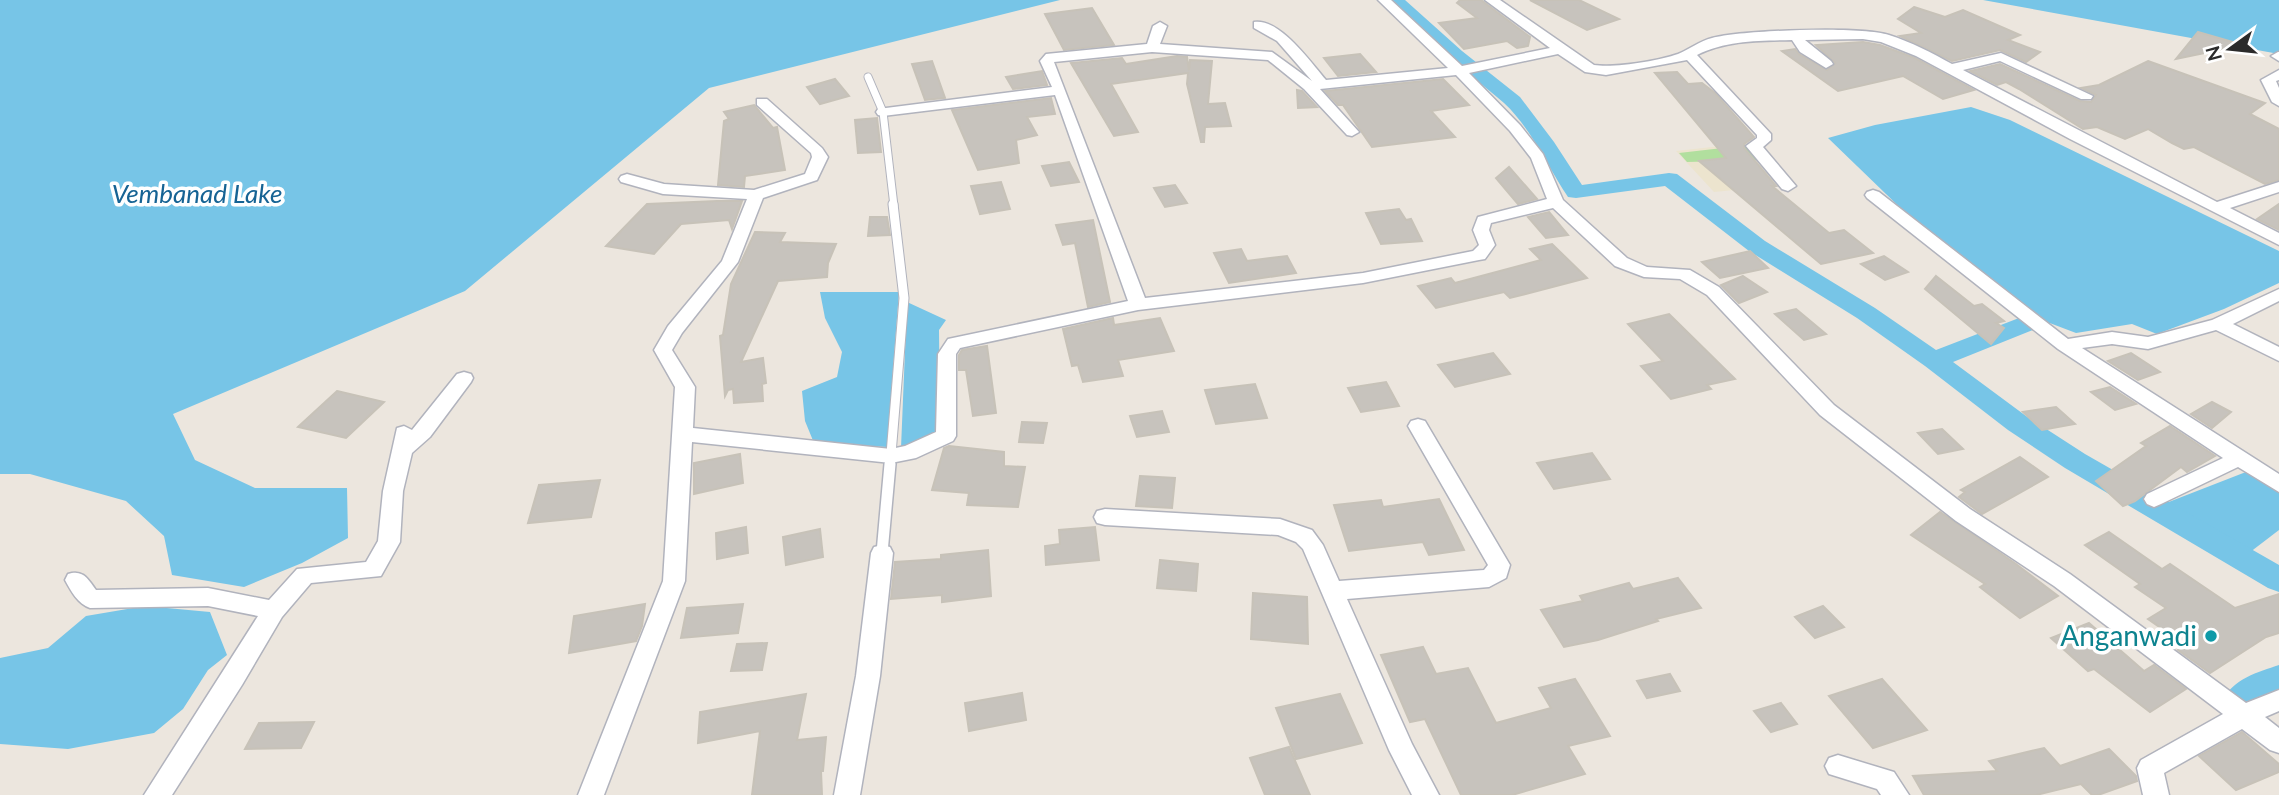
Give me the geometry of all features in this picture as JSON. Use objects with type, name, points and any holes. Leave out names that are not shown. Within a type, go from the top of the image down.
[{"type":"street","points":[[1384,0],[1467,70],[1538,158],[1556,202],[1621,262],[1644,272],[1684,274],[1713,291],[1827,410],[1963,515],[2062,579],[2279,742]]},
{"type":"street","points":[[1491,0],[1542,34],[1560,50],[1598,71],[1690,55],[1713,42],[1738,37],[1884,38],[1950,69],[2279,240]]},
{"type":"street","points":[[1259,24],[1282,38],[1352,132]]},
{"type":"street","points":[[1152,48],[1160,26]]},
{"type":"street","points":[[1797,38],[1805,49],[1826,64]]},
{"type":"street","points":[[1138,304],[1047,61],[1051,57],[1152,48],[1272,56],[1315,85],[1467,70],[1560,50]]},
{"type":"street","points":[[1690,55],[1765,134],[1764,140],[1754,146],[1788,186]]},
{"type":"street","points":[[1950,69],[2001,57],[2086,96]]},
{"type":"street","points":[[2279,74],[2268,80],[2279,102]]},
{"type":"street","points":[[883,112],[1060,90]]},
{"type":"street","points":[[627,180],[663,188],[755,195],[811,177],[820,158],[817,151],[762,102]]},
{"type":"street","points":[[2216,208],[2279,187]]},
{"type":"street","points":[[591,795],[674,581],[685,387],[663,350],[674,330],[730,262],[754,205],[755,195]]},
{"type":"street","points":[[1873,195],[1951,259],[2052,335],[2238,460],[2279,484]]},
{"type":"street","points":[[683,434],[891,456],[909,453],[946,436],[947,354],[954,343],[1138,304],[1363,278],[1479,255],[1488,245],[1481,230],[1485,220],[1556,202]]},
{"type":"street","points":[[2052,335],[2148,342],[2218,324],[2279,294]]},
{"type":"street","points":[[2218,324],[2279,355]]},
{"type":"street","points":[[157,795],[234,678],[274,610],[305,575],[373,570],[389,542],[393,491],[403,442],[423,432],[464,378]]},
{"type":"street","points":[[1332,591],[1489,578],[1498,572],[1499,565],[1418,426]]},
{"type":"street","points":[[2154,499],[2238,460]]},
{"type":"street","points":[[1105,517],[1280,527],[1292,530],[1312,545],[1402,750],[1426,795]]},
{"type":"street","points":[[847,795],[868,676],[882,553]]},
{"type":"street","points":[[76,580],[90,599],[208,597],[274,610]]},
{"type":"street","points":[[2156,795],[2150,768],[2243,716],[2279,700]]},
{"type":"street","points":[[1838,766],[1885,780],[1896,795]]},
{"type":"lane","points":[[868,77],[883,112],[904,298],[882,553]]},
{"type":"shaded area","points":[[1748,143],[1784,185],[1714,192],[1676,151]]},
{"type":"green space","points":[[1749,145],[1760,160],[1687,162],[1679,153]]},
{"type":"water","name":"Vembanad Lake","points":[[0,0],[1060,0],[709,88],[465,291],[173,414],[195,460],[255,488],[347,488],[348,538],[302,563],[244,587],[172,575],[164,536],[126,501],[30,474],[0,474]]},
{"type":"water","points":[[1983,0],[2279,0],[2279,54]]},
{"type":"water","points":[[1971,107],[2010,120],[2279,251],[2279,283],[2224,309],[2157,334],[2132,324],[2076,333],[2047,322],[1915,222],[1828,138],[1875,125]]},
{"type":"water","points":[[820,292],[899,292],[887,447],[814,443],[805,421],[802,391],[837,377],[842,352],[825,318]]},
{"type":"water","points":[[907,302],[946,320],[939,330],[940,431],[901,448]]},
{"type":"water","points":[[2251,470],[2279,488],[2279,530],[2245,556],[2161,505]]},
{"type":"water","points":[[145,606],[210,612],[227,655],[208,670],[183,709],[154,733],[68,749],[0,744],[0,658],[48,648],[86,616]]},
{"type":"building","points":[[1460,0],[1481,0],[1530,37],[1528,46],[1517,48],[1507,41],[1464,49],[1439,23],[1477,18],[1457,3]]},
{"type":"building","points":[[1530,0],[1579,0],[1619,19],[1587,30]]},
{"type":"building","points":[[1914,7],[1945,17],[1963,10],[2020,35],[2008,40],[2040,52],[2026,62],[2000,50],[1952,61],[1900,36],[1921,33],[1898,19]]},
{"type":"building","points":[[1092,8],[1114,45],[1064,50],[1045,14]]},
{"type":"building","points":[[2198,32],[2243,45],[2176,59]]},
{"type":"building","points":[[1863,42],[1880,45],[1915,58],[1974,90],[1943,99],[1903,76],[1838,91],[1782,51],[1795,49],[1827,70],[1835,63],[1816,45]]},
{"type":"building","points":[[1360,54],[1376,72],[1338,76],[1324,58]]},
{"type":"building","points":[[1177,56],[1187,57],[1189,70],[1190,60],[1212,61],[1208,104],[1225,103],[1231,126],[1205,127],[1204,142],[1201,142],[1187,84],[1188,73],[1111,84],[1138,132],[1114,136],[1071,63],[1122,58],[1126,64]]},
{"type":"building","points":[[932,61],[945,98],[925,100],[912,64]]},
{"type":"building","points":[[2148,61],[2265,103],[2250,114],[2279,129],[2279,180],[2265,184],[2194,147],[2184,149],[2148,129],[2125,139],[2097,127],[2083,129],[2006,82],[1997,85],[1970,71],[2000,64],[2080,101],[2091,102],[2096,95],[2081,88],[2099,85]]},
{"type":"building","points":[[1042,71],[1047,85],[1013,89],[1006,77]]},
{"type":"building","points":[[1677,72],[1688,84],[1702,83],[1715,93],[1754,137],[1744,144],[1744,148],[1776,186],[1772,186],[1829,233],[1844,230],[1873,253],[1821,264],[1699,161],[1726,158],[1655,73]]},
{"type":"building","points":[[835,79],[849,96],[820,104],[807,87]]},
{"type":"building","points":[[1443,79],[1469,105],[1431,111],[1455,137],[1372,147],[1343,105],[1338,105],[1325,91]]},
{"type":"building","points":[[1297,90],[1302,91],[1317,107],[1298,108]]},
{"type":"building","points":[[1051,98],[1055,114],[1027,117],[1037,135],[1016,140],[1019,163],[978,170],[952,110]]},
{"type":"building","points":[[754,105],[773,128],[777,127],[785,170],[745,176],[744,187],[718,185],[724,121],[729,119],[724,112]]},
{"type":"building","points":[[877,118],[881,152],[858,153],[855,120]]},
{"type":"building","points":[[1069,162],[1079,182],[1051,186],[1042,166]]},
{"type":"building","points":[[1509,167],[1537,199],[1518,204],[1496,178]]},
{"type":"building","points":[[1001,182],[1010,209],[980,214],[971,186]]},
{"type":"building","points":[[1175,185],[1187,203],[1165,207],[1154,188]]},
{"type":"building","points":[[742,201],[732,229],[729,220],[681,224],[654,254],[606,246],[647,204]]},
{"type":"building","points":[[2279,204],[2279,230],[2257,219]]},
{"type":"building","points":[[1399,209],[1406,220],[1411,219],[1422,241],[1381,244],[1366,213]]},
{"type":"building","points":[[1549,212],[1568,235],[1546,238],[1528,217]]},
{"type":"building","points":[[870,217],[887,217],[890,235],[868,236]]},
{"type":"building","points":[[1093,220],[1110,302],[1088,307],[1075,243],[1063,245],[1056,225]]},
{"type":"building","points":[[755,232],[785,233],[780,242],[836,244],[828,263],[827,277],[778,281],[741,362],[763,358],[766,383],[762,384],[763,401],[734,403],[733,389],[728,390],[725,396],[720,336],[723,335],[731,284]]},
{"type":"building","points":[[1552,244],[1587,278],[1510,298],[1504,292],[1436,308],[1418,286],[1451,278],[1455,283],[1541,260],[1530,249]]},
{"type":"building","points":[[1241,249],[1247,261],[1287,256],[1296,273],[1229,283],[1214,253]]},
{"type":"building","points":[[1750,251],[1768,268],[1720,278],[1702,262]]},
{"type":"building","points":[[1884,256],[1908,272],[1885,280],[1861,264]]},
{"type":"building","points":[[1743,276],[1767,292],[1739,303],[1721,285]]},
{"type":"building","points":[[1936,276],[1974,306],[1982,304],[2004,321],[1996,323],[2004,328],[1991,344],[1925,289]]},
{"type":"building","points":[[1796,309],[1826,334],[1804,340],[1775,314]]},
{"type":"building","points":[[1669,314],[1735,379],[1707,385],[1711,389],[1671,399],[1641,366],[1663,361],[1628,324]]},
{"type":"building","points":[[1113,318],[1114,325],[1160,318],[1174,351],[1118,360],[1123,376],[1083,382],[1078,365],[1072,366],[1063,329]]},
{"type":"building","points":[[987,346],[996,413],[973,416],[966,370],[959,370],[959,355],[962,350]]},
{"type":"building","points":[[1493,353],[1510,374],[1455,387],[1438,365]]},
{"type":"building","points":[[2131,353],[2160,372],[2138,380],[2108,361]]},
{"type":"building","points":[[1386,382],[1399,406],[1361,412],[1348,388]]},
{"type":"building","points":[[1255,384],[1267,418],[1216,424],[1205,390]]},
{"type":"building","points":[[2110,387],[2136,404],[2115,410],[2091,392]]},
{"type":"building","points":[[337,391],[384,402],[346,438],[298,427]]},
{"type":"building","points":[[2212,402],[2231,412],[2212,428],[2191,414]]},
{"type":"building","points":[[2056,407],[2075,424],[2042,430],[2023,412]]},
{"type":"building","points":[[1162,411],[1169,432],[1137,437],[1130,416]]},
{"type":"building","points":[[1022,422],[1047,423],[1043,443],[1019,442]]},
{"type":"building","points":[[2170,426],[2215,456],[2187,472],[2181,467],[2135,501],[2123,506],[2096,481],[2146,446],[2141,443]]},
{"type":"building","points":[[1942,429],[1963,449],[1938,454],[1918,433]]},
{"type":"building","points":[[949,446],[1004,452],[1004,466],[1025,467],[1018,507],[967,505],[969,493],[932,490],[944,448]]},
{"type":"building","points":[[1592,453],[1610,479],[1554,489],[1537,463]]},
{"type":"building","points":[[740,454],[743,483],[694,494],[694,463]]},
{"type":"building","points":[[2020,457],[2048,477],[1982,514],[1959,497],[1965,492],[1961,490]]},
{"type":"building","points":[[1140,476],[1175,478],[1172,508],[1136,506]]},
{"type":"building","points":[[600,480],[591,517],[528,523],[539,485]]},
{"type":"building","points":[[1439,499],[1464,550],[1429,555],[1423,542],[1349,551],[1334,505],[1381,500],[1383,507]]},
{"type":"building","points":[[1940,512],[2058,596],[2020,618],[1980,587],[1985,584],[1911,535]]},
{"type":"building","points":[[746,527],[748,553],[717,559],[716,533]]},
{"type":"building","points":[[1095,527],[1099,560],[1046,565],[1045,546],[1060,544],[1059,530]]},
{"type":"building","points":[[820,529],[823,557],[786,565],[783,537]]},
{"type":"building","points":[[2109,532],[2162,569],[2170,564],[2235,608],[2279,594],[2279,633],[2266,637],[2210,673],[2178,650],[2185,645],[2148,619],[2166,608],[2135,587],[2140,584],[2085,545]]},
{"type":"building","points":[[988,550],[991,596],[942,602],[942,595],[891,599],[895,562],[941,559],[941,555]]},
{"type":"building","points":[[1160,560],[1198,564],[1196,591],[1157,588]]},
{"type":"building","points":[[1678,578],[1701,608],[1656,619],[1658,621],[1598,640],[1564,647],[1541,610],[1583,601],[1580,596],[1629,583],[1633,589]]},
{"type":"building","points":[[1253,593],[1307,597],[1308,644],[1251,639]]},
{"type":"building","points":[[645,604],[642,626],[636,641],[569,653],[574,616]]},
{"type":"building","points":[[743,604],[738,633],[681,638],[687,608]]},
{"type":"building","points":[[1823,606],[1844,627],[1815,638],[1795,617]]},
{"type":"building","points":[[2089,623],[2144,671],[2154,665],[2186,689],[2150,712],[2094,669],[2088,671],[2051,638]]},
{"type":"building","points":[[767,643],[762,670],[731,671],[737,644]]},
{"type":"building","points":[[1423,647],[1436,674],[1468,668],[1496,723],[1551,708],[1539,688],[1575,679],[1610,736],[1568,746],[1585,774],[1512,795],[1461,795],[1425,719],[1410,722],[1381,655]]},
{"type":"building","points":[[1670,674],[1680,691],[1647,698],[1637,681]]},
{"type":"building","points":[[1882,679],[1927,730],[1873,748],[1829,696]]},
{"type":"building","points":[[1022,693],[1026,720],[969,731],[965,703]]},
{"type":"building","points":[[806,694],[797,740],[826,737],[821,771],[822,795],[752,795],[760,731],[698,743],[700,712]]},
{"type":"building","points":[[1340,694],[1362,743],[1296,759],[1276,708]]},
{"type":"building","points":[[1781,703],[1797,724],[1771,732],[1754,711]]},
{"type":"building","points":[[314,722],[301,748],[245,749],[259,723]]},
{"type":"building","points":[[2242,732],[2279,764],[2279,772],[2236,790],[2199,756]]},
{"type":"building","points":[[1289,747],[1310,795],[1265,795],[1250,758]]},
{"type":"building","points":[[2044,748],[2060,766],[2109,749],[2136,776],[2137,781],[2098,795],[2092,795],[2081,784],[2036,795],[1924,795],[1913,776],[1997,771],[1989,761]]},
{"type":"waterway","points":[[1395,0],[1455,55],[1513,101],[1547,146],[1576,192],[1669,179],[1757,246],[1866,313],[1934,360]]},
{"type":"waterway","points":[[1934,360],[2041,318]]},
{"type":"waterway","points":[[1934,360],[2017,423],[2075,461],[2279,580]]},
{"type":"waterway","points":[[2240,700],[2264,684],[2279,679]]},
{"type":"place","name":"Anganwadi","points":[[2211,636]]}]
